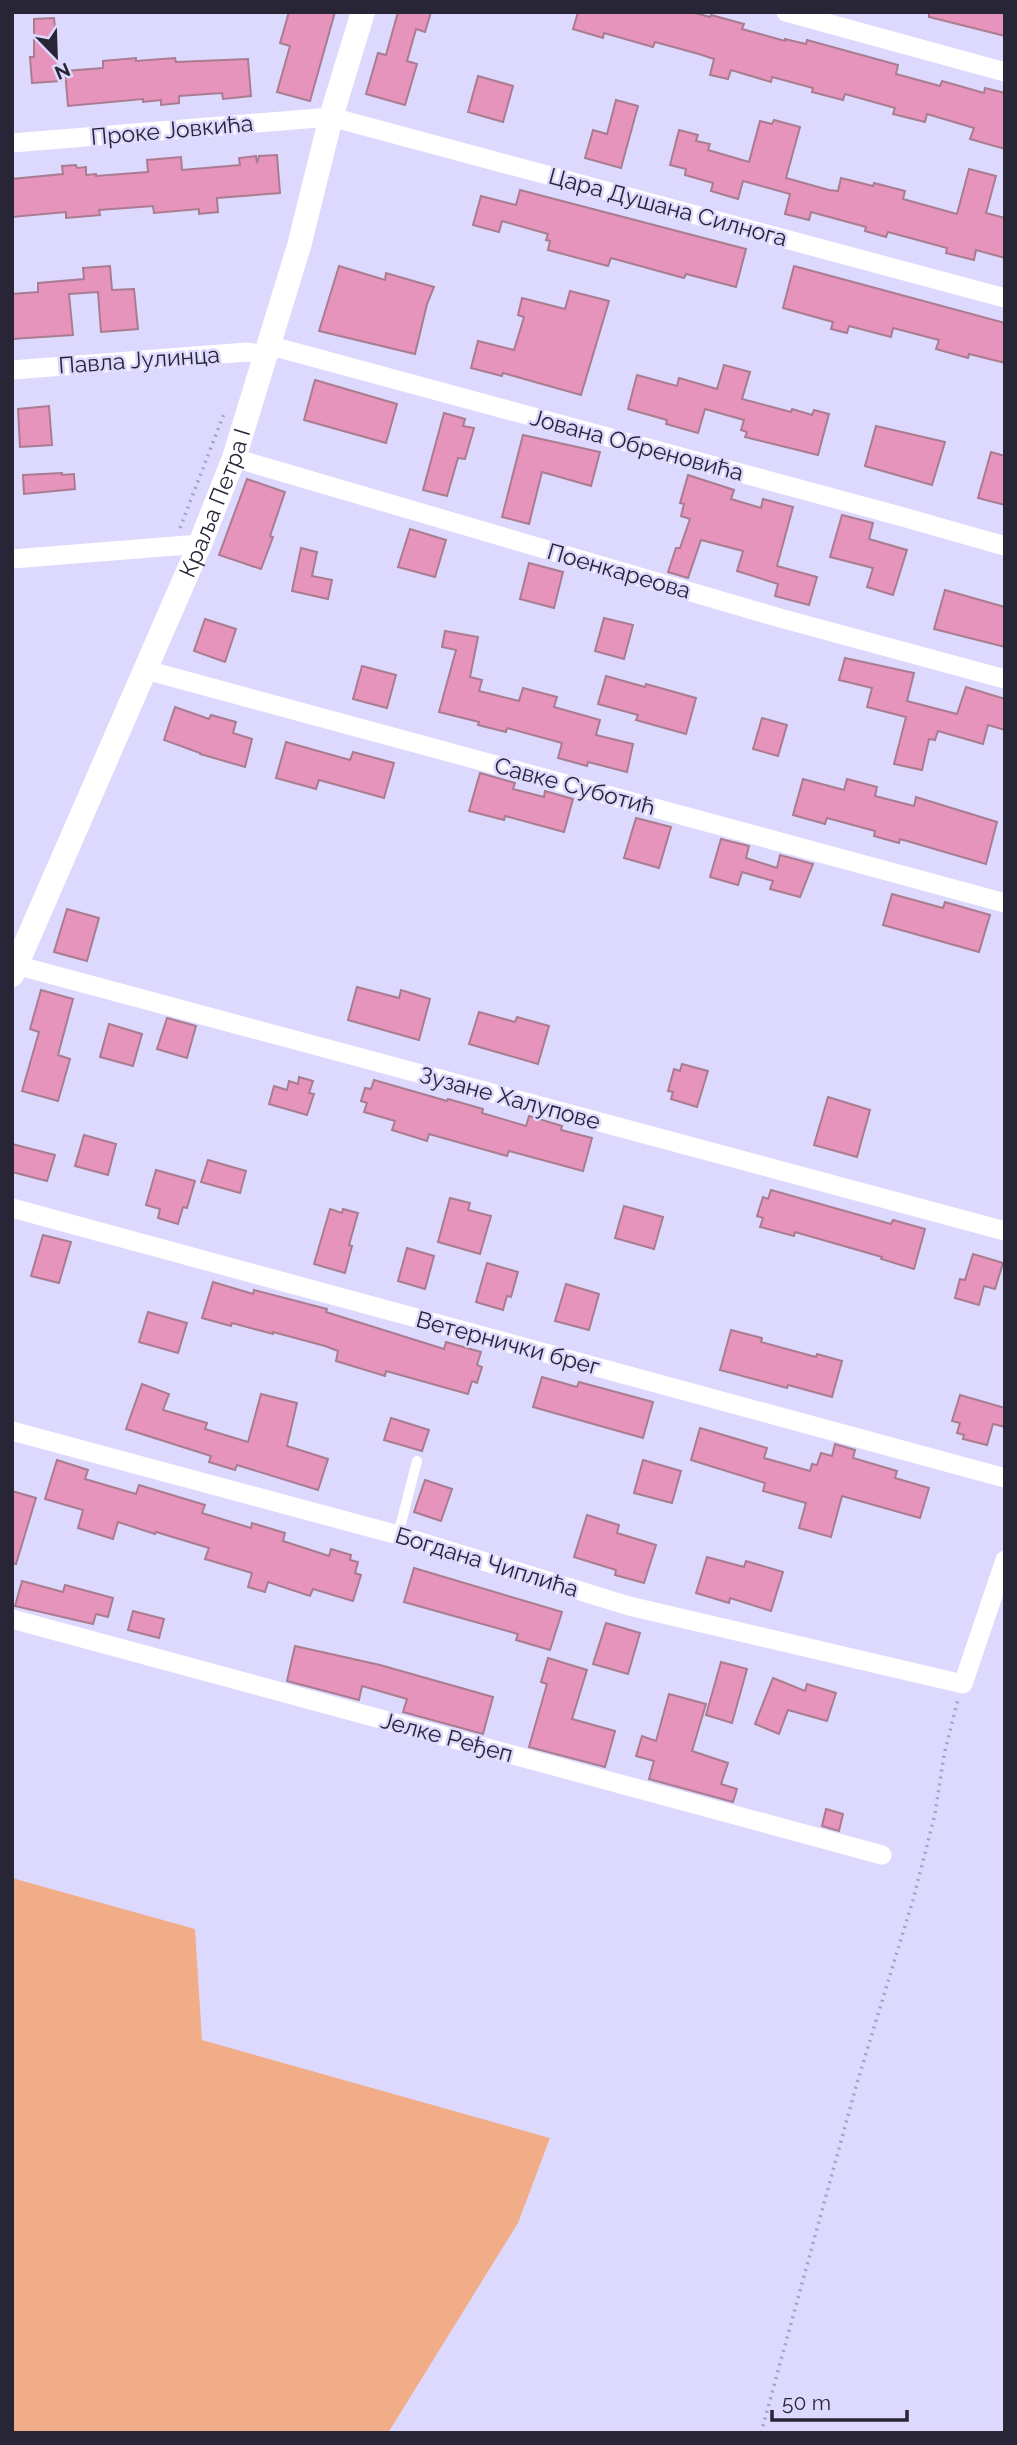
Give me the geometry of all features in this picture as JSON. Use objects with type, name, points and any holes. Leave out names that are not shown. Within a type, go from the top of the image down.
[{"type":"street","name":"Краља Петра I","points":[[14,970],[146,670],[234,458],[299,246],[331,117],[363,12]]},
{"type":"street","points":[[786,12],[1005,72]]},
{"type":"street","name":"Проке Јовкића","points":[[12,143],[331,117]]},
{"type":"street","name":"Цара Душана Силнога","points":[[331,117],[1005,298]]},
{"type":"street","name":"Павла Јулинца","points":[[12,370],[267,350]]},
{"type":"street","name":"Јована Обреновића","points":[[267,350],[1005,546]]},
{"type":"street","name":"Поенкареова","points":[[234,458],[767,615],[1005,679]]},
{"type":"street","points":[[12,559],[200,544]]},
{"type":"street","name":"Савке Суботић","points":[[146,670],[1005,903]]},
{"type":"street","name":"Зузане Халупове","points":[[14,970],[1005,1231]]},
{"type":"street","name":"Ветернички брег","points":[[12,1208],[1005,1478]]},
{"type":"street","name":"Богдана Чиплића","points":[[12,1431],[398,1535],[629,1606],[963,1684]]},
{"type":"street","points":[[963,1684],[1005,1560]]},
{"type":"street","name":"Јелке Ређеп","points":[[12,1619],[881,1855]]},
{"type":"lane","points":[[398,1535],[417,1461]]},
{"type":"path","points":[[173,546],[227,404]]},
{"type":"path","points":[[761,2433],[857,2083],[913,1900],[935,1814],[944,1755],[963,1684]]},
{"type":"shaded area","points":[[12,1878],[195,1929],[202,2040],[550,2138],[518,2223],[388,2433],[12,2433]]},
{"type":"building","points":[[289,12],[335,12],[310,101],[277,92],[290,46],[280,43]]},
{"type":"building","points":[[398,12],[431,12],[425,32],[416,29],[407,61],[417,64],[405,105],[366,94],[378,53],[386,55]]},
{"type":"building","points":[[578,12],[691,12],[710,17],[711,15],[744,24],[742,29],[785,41],[806,44],[807,40],[898,65],[896,74],[940,86],[942,81],[984,93],[985,88],[1005,93],[1005,149],[970,139],[974,128],[927,114],[925,122],[893,114],[895,108],[845,94],[843,100],[812,92],[813,88],[772,77],[771,82],[731,70],[728,79],[710,75],[714,59],[655,42],[653,47],[604,33],[603,38],[573,29]]},
{"type":"building","points":[[929,12],[1005,12],[1005,36],[929,17]]},
{"type":"building","points":[[54,18],[61,81],[32,83],[30,57],[34,57],[34,19]]},
{"type":"building","points":[[136,58],[136,61],[175,58],[176,62],[248,59],[251,96],[223,99],[222,93],[179,96],[179,103],[161,105],[161,100],[143,102],[143,99],[68,106],[65,71],[103,68],[103,61]]},
{"type":"building","points":[[478,76],[513,86],[503,122],[468,112]]},
{"type":"building","points":[[616,100],[638,106],[621,168],[585,158],[593,130],[607,134]]},
{"type":"building","points":[[774,120],[800,127],[786,178],[829,190],[838,191],[841,178],[873,186],[874,183],[905,191],[903,199],[957,214],[969,169],[996,176],[986,213],[1005,218],[1005,258],[976,250],[974,260],[946,253],[947,248],[888,232],[886,237],[865,231],[866,227],[811,212],[809,220],[785,214],[790,194],[743,181],[738,199],[711,191],[713,183],[685,175],[686,169],[670,165],[679,130],[698,135],[696,141],[710,144],[708,150],[749,162],[760,121],[772,124]]},
{"type":"building","points":[[277,155],[280,193],[217,198],[218,212],[199,214],[199,209],[154,213],[153,206],[99,210],[100,215],[66,218],[66,212],[12,217],[12,179],[63,174],[62,166],[86,167],[86,175],[96,176],[148,172],[147,160],[181,157],[182,170],[240,165],[239,158],[256,156],[257,163],[259,156]]},
{"type":"building","points":[[520,190],[746,249],[736,287],[686,274],[684,278],[611,258],[608,266],[548,250],[548,234],[502,221],[499,232],[473,225],[481,196],[516,205]]},
{"type":"building","points":[[110,266],[112,290],[134,289],[138,329],[101,332],[98,292],[69,294],[73,335],[12,339],[12,294],[38,292],[38,283],[84,279],[83,268]]},
{"type":"building","points":[[339,266],[385,280],[386,273],[434,287],[415,354],[319,331]]},
{"type":"building","points":[[794,266],[1005,323],[1005,363],[969,354],[968,358],[936,349],[939,340],[893,328],[891,337],[849,326],[847,333],[831,329],[833,322],[783,308]]},
{"type":"building","points":[[570,291],[609,301],[581,395],[503,373],[502,376],[471,368],[478,341],[514,350],[524,317],[518,315],[522,298],[565,309]]},
{"type":"building","points":[[724,365],[750,372],[742,399],[791,412],[792,409],[812,415],[814,410],[829,414],[818,455],[745,437],[747,432],[741,430],[744,420],[705,409],[698,433],[666,424],[667,420],[628,409],[637,375],[677,386],[679,378],[717,389]]},
{"type":"building","points":[[315,380],[397,404],[386,443],[304,420]]},
{"type":"building","points":[[49,406],[52,445],[20,447],[18,409]]},
{"type":"building","points":[[444,413],[465,419],[463,426],[474,428],[465,459],[458,458],[447,496],[423,490]]},
{"type":"building","points":[[876,426],[945,442],[932,485],[865,466]]},
{"type":"building","points":[[523,435],[600,452],[591,486],[542,472],[529,524],[502,517]]},
{"type":"building","points":[[991,452],[1005,456],[1005,505],[978,498]]},
{"type":"building","points":[[74,474],[75,489],[24,494],[23,475]]},
{"type":"building","points":[[688,475],[734,490],[731,499],[761,508],[763,499],[793,507],[777,566],[817,577],[809,605],[775,596],[778,584],[737,571],[743,551],[701,540],[688,578],[668,572],[690,519],[681,516],[684,504],[680,503]]},
{"type":"building","points":[[247,479],[285,492],[261,569],[219,555]]},
{"type":"building","points":[[842,515],[873,523],[869,539],[907,550],[893,595],[867,587],[873,568],[830,557]]},
{"type":"building","points":[[410,529],[446,540],[435,577],[398,567]]},
{"type":"building","points":[[301,548],[317,552],[312,576],[332,580],[328,599],[292,591]]},
{"type":"building","points":[[529,563],[563,572],[554,608],[520,599]]},
{"type":"building","points":[[945,590],[1005,607],[1005,647],[934,629]]},
{"type":"building","points":[[604,618],[633,625],[624,659],[595,651]]},
{"type":"building","points":[[205,619],[236,629],[225,662],[194,651]]},
{"type":"building","points":[[445,631],[478,637],[470,677],[482,680],[479,691],[519,701],[523,688],[557,697],[554,707],[600,720],[596,735],[633,744],[627,772],[558,758],[562,743],[507,728],[506,732],[478,725],[479,722],[439,712],[456,650],[442,647]]},
{"type":"building","points":[[845,658],[914,673],[907,701],[957,714],[966,687],[1005,699],[1005,730],[988,725],[983,744],[938,731],[935,740],[929,739],[922,770],[894,764],[906,717],[867,707],[872,688],[839,680]]},
{"type":"building","points":[[362,666],[396,675],[387,708],[353,699]]},
{"type":"building","points":[[606,676],[696,698],[686,734],[636,720],[638,715],[598,704]]},
{"type":"building","points":[[175,707],[209,719],[211,715],[236,722],[233,733],[252,739],[245,767],[164,740]]},
{"type":"building","points":[[762,718],[787,725],[778,756],[753,749]]},
{"type":"building","points":[[286,742],[350,760],[353,752],[394,763],[384,798],[319,780],[316,789],[276,778]]},
{"type":"building","points":[[480,773],[515,783],[513,789],[544,797],[545,791],[573,799],[564,832],[505,816],[504,820],[469,811]]},
{"type":"building","points":[[803,779],[844,790],[847,779],[877,787],[875,796],[914,806],[916,797],[997,822],[986,864],[900,839],[899,843],[874,836],[875,831],[827,818],[825,824],[793,815]]},
{"type":"building","points":[[636,818],[671,827],[659,868],[624,858]]},
{"type":"building","points":[[721,839],[749,846],[746,858],[777,868],[780,855],[813,864],[800,897],[770,889],[773,881],[742,872],[738,885],[710,877]]},
{"type":"building","points":[[892,894],[943,908],[945,902],[990,915],[979,952],[883,925]]},
{"type":"building","points":[[67,909],[99,918],[87,961],[54,952]]},
{"type":"building","points":[[357,987],[399,998],[401,990],[430,999],[419,1040],[348,1020]]},
{"type":"building","points":[[41,990],[73,999],[58,1055],[70,1059],[58,1101],[22,1091],[39,1032],[30,1029]]},
{"type":"building","points":[[479,1012],[515,1022],[517,1017],[549,1026],[538,1064],[469,1044]]},
{"type":"building","points":[[167,1018],[196,1026],[187,1058],[157,1049]]},
{"type":"building","points":[[109,1024],[142,1034],[133,1066],[100,1057]]},
{"type":"building","points":[[682,1064],[708,1071],[697,1107],[671,1099],[673,1092],[668,1091],[674,1069],[680,1071]]},
{"type":"building","points":[[299,1077],[313,1081],[309,1093],[314,1094],[307,1115],[269,1104],[274,1086],[287,1090],[289,1081],[298,1084]]},
{"type":"building","points":[[374,1080],[483,1109],[482,1113],[526,1126],[529,1116],[562,1126],[561,1130],[592,1138],[583,1171],[509,1151],[507,1156],[429,1134],[427,1141],[392,1130],[395,1121],[364,1112],[367,1103],[361,1101],[365,1088],[371,1089]]},
{"type":"building","points":[[828,1097],[870,1110],[857,1157],[814,1145]]},
{"type":"building","points":[[84,1135],[116,1144],[108,1175],[75,1166]]},
{"type":"building","points":[[12,1144],[55,1155],[47,1181],[12,1172]]},
{"type":"building","points":[[208,1160],[246,1171],[240,1193],[201,1182]]},
{"type":"building","points":[[156,1170],[195,1181],[187,1208],[183,1207],[178,1224],[158,1218],[160,1209],[146,1205]]},
{"type":"building","points":[[771,1190],[891,1224],[893,1220],[925,1229],[914,1269],[795,1232],[794,1236],[760,1227],[763,1218],[757,1216],[763,1197],[768,1199]]},
{"type":"building","points":[[450,1198],[470,1203],[468,1210],[491,1216],[480,1254],[438,1242]]},
{"type":"building","points":[[624,1206],[663,1217],[654,1249],[615,1238]]},
{"type":"building","points":[[330,1209],[342,1213],[343,1209],[358,1213],[345,1273],[314,1264]]},
{"type":"building","points":[[43,1235],[71,1242],[59,1283],[31,1276]]},
{"type":"building","points":[[407,1248],[434,1256],[425,1289],[398,1281]]},
{"type":"building","points":[[973,1254],[1003,1263],[995,1289],[984,1286],[979,1305],[955,1298],[960,1279],[965,1280]]},
{"type":"building","points":[[487,1263],[518,1272],[511,1297],[507,1296],[503,1310],[476,1302]]},
{"type":"building","points":[[213,1282],[253,1294],[254,1290],[327,1309],[326,1312],[444,1349],[446,1342],[481,1352],[477,1365],[482,1367],[477,1383],[472,1381],[468,1394],[386,1371],[385,1376],[336,1361],[338,1351],[325,1346],[273,1332],[232,1323],[231,1326],[202,1318]]},
{"type":"building","points":[[566,1284],[599,1294],[589,1330],[555,1321]]},
{"type":"building","points":[[148,1312],[187,1323],[178,1353],[139,1342]]},
{"type":"building","points":[[731,1330],[762,1338],[761,1342],[842,1361],[832,1397],[720,1370]]},
{"type":"building","points":[[542,1377],[577,1387],[579,1382],[653,1402],[643,1438],[533,1407]]},
{"type":"building","points":[[142,1384],[169,1394],[163,1410],[207,1423],[205,1429],[248,1442],[261,1394],[297,1403],[287,1446],[328,1459],[318,1490],[237,1465],[235,1470],[209,1462],[211,1456],[126,1429]]},
{"type":"building","points":[[960,1395],[1005,1408],[1005,1427],[993,1424],[987,1445],[963,1439],[964,1435],[957,1433],[960,1423],[952,1421]]},
{"type":"building","points":[[391,1418],[429,1430],[422,1451],[384,1440]]},
{"type":"building","points":[[700,1428],[767,1448],[764,1458],[810,1471],[812,1464],[817,1465],[821,1453],[832,1456],[835,1444],[855,1450],[853,1458],[897,1471],[895,1478],[929,1488],[920,1518],[842,1496],[831,1537],[799,1528],[806,1503],[763,1491],[765,1483],[691,1460]]},
{"type":"building","points":[[57,1460],[88,1470],[85,1479],[136,1494],[139,1485],[205,1505],[202,1513],[251,1528],[252,1523],[285,1533],[283,1541],[329,1556],[331,1549],[351,1555],[350,1560],[358,1562],[355,1573],[361,1575],[353,1601],[313,1589],[310,1596],[268,1582],[265,1592],[248,1587],[252,1573],[205,1559],[209,1548],[156,1532],[155,1534],[118,1522],[113,1539],[78,1528],[83,1510],[45,1499]]},
{"type":"building","points":[[643,1460],[681,1471],[672,1503],[634,1493]]},
{"type":"building","points":[[425,1480],[452,1489],[441,1521],[414,1512]]},
{"type":"building","points":[[12,1491],[36,1498],[16,1564],[12,1563]]},
{"type":"building","points":[[587,1515],[619,1525],[617,1533],[656,1545],[644,1583],[615,1575],[616,1570],[574,1557]]},
{"type":"building","points":[[707,1557],[744,1567],[746,1561],[783,1572],[771,1611],[730,1598],[729,1603],[696,1593]]},
{"type":"building","points":[[414,1568],[562,1612],[550,1650],[516,1640],[518,1634],[404,1602]]},
{"type":"building","points":[[22,1581],[63,1592],[65,1585],[113,1598],[108,1617],[96,1614],[93,1624],[15,1606]]},
{"type":"building","points":[[133,1611],[164,1619],[159,1638],[128,1630]]},
{"type":"building","points":[[606,1623],[640,1633],[628,1674],[593,1664]]},
{"type":"building","points":[[295,1646],[380,1665],[493,1697],[483,1734],[403,1712],[407,1699],[362,1686],[359,1700],[287,1681]]},
{"type":"building","points":[[548,1658],[587,1670],[572,1719],[615,1731],[605,1767],[529,1747],[547,1684],[541,1682]]},
{"type":"building","points":[[721,1662],[747,1669],[732,1723],[706,1715]]},
{"type":"building","points":[[773,1678],[805,1691],[807,1684],[836,1693],[827,1721],[788,1710],[779,1734],[755,1724]]},
{"type":"building","points":[[669,1694],[706,1704],[692,1751],[728,1763],[721,1784],[737,1789],[733,1802],[649,1779],[654,1761],[636,1756],[642,1736],[656,1741]]},
{"type":"building","points":[[826,1809],[843,1814],[839,1831],[822,1826]]}]
